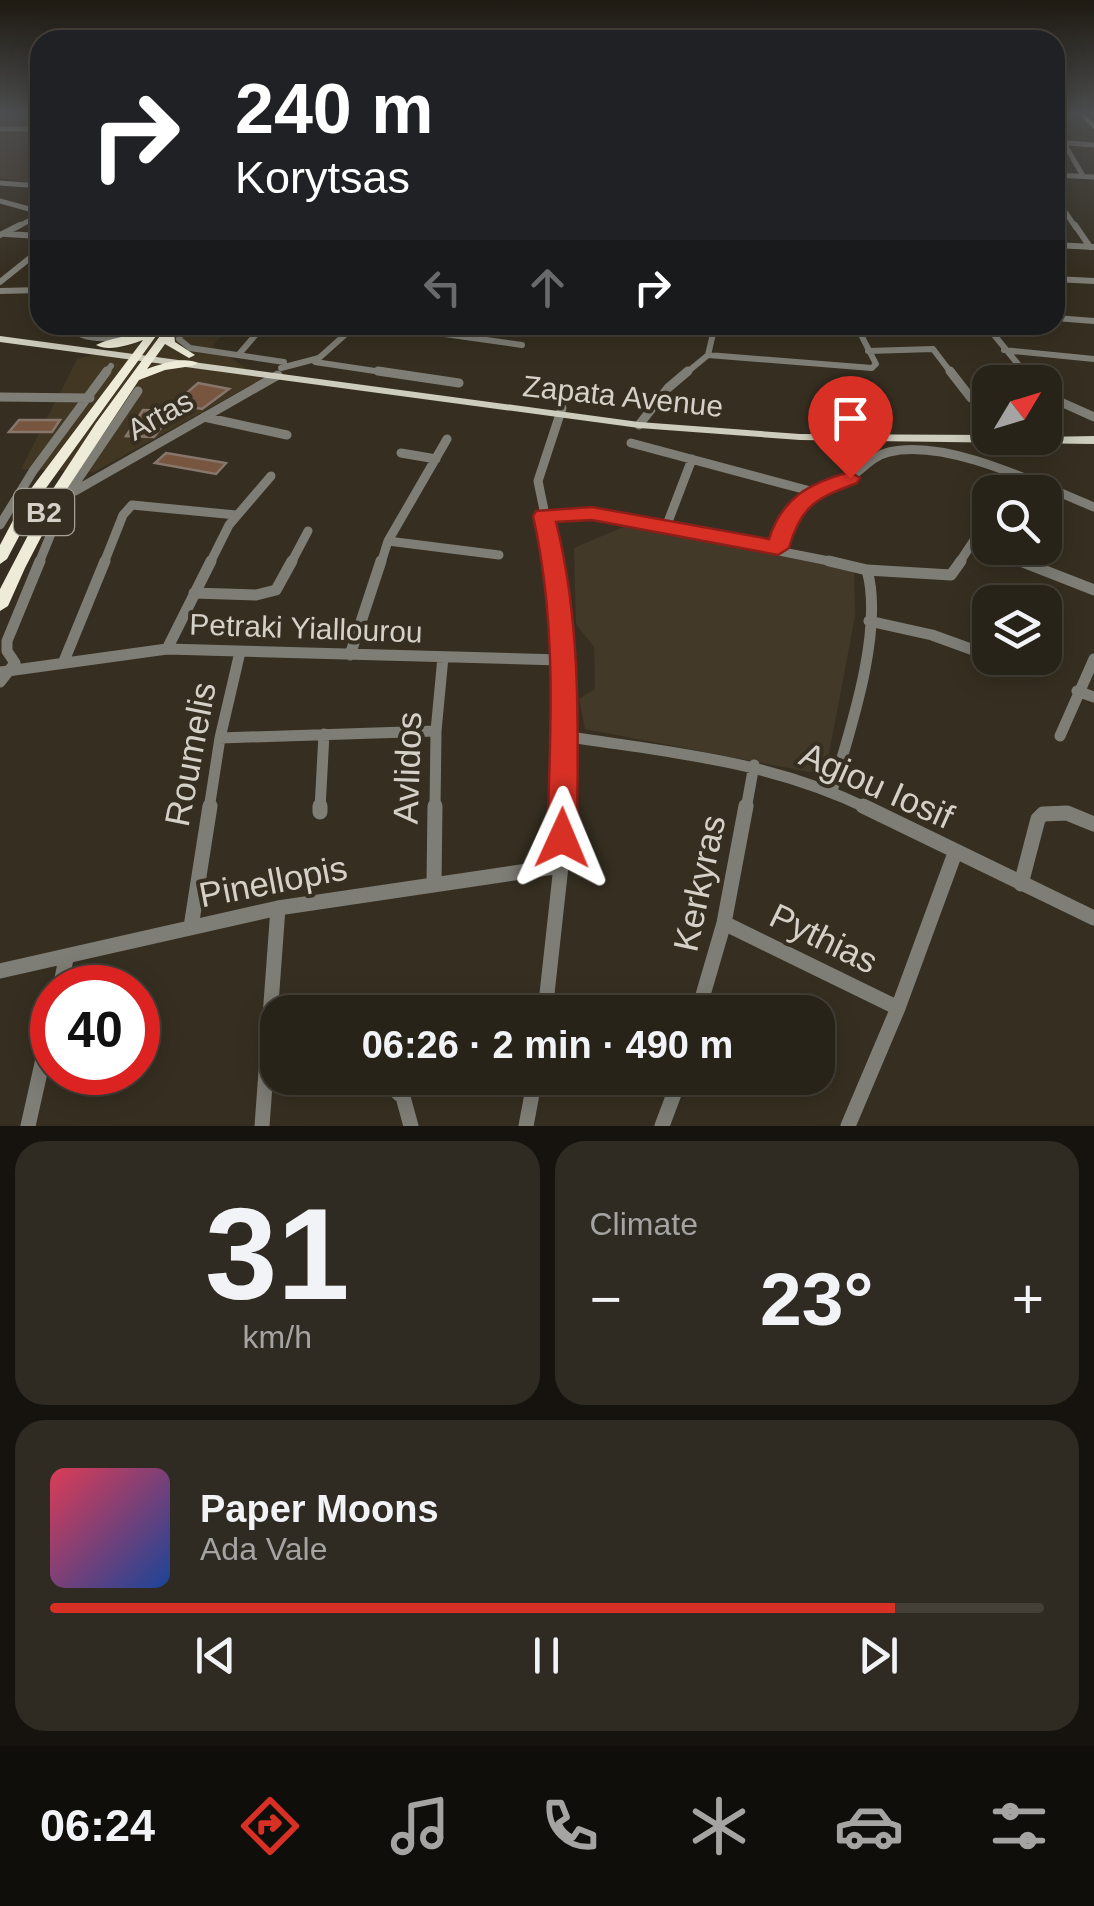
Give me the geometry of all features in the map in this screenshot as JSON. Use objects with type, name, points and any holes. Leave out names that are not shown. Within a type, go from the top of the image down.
[{"type":"highway","points":[[143,335],[108,355],[122,364],[132,382],[190,359]]},
{"type":"highway","name":"B2","points":[[0,606],[25,546],[54,495],[132,382],[156,335]]},
{"type":"highway","points":[[165,335],[190,359]]},
{"type":"highway","name":"B2","points":[[0,558],[34,494],[69,446],[132,382]]},
{"type":"highway","points":[[52,446],[69,446]]},
{"type":"main road","points":[[0,331],[108,355]]},
{"type":"main road","points":[[0,338],[108,355]]},
{"type":"main road","name":"Zapata Avenue","points":[[108,355],[145,354],[281,368],[561,412],[800,437],[1094,440]]},
{"type":"main road","name":"Zapata Avenue","points":[[281,368],[314,364],[561,412]]},
{"type":"main road","name":"Zapata Avenue","points":[[641,420],[972,431]]},
{"type":"main road","points":[[1062,432],[1094,432]]},
{"type":"street","points":[[1078,167],[1083,176]]},
{"type":"street","points":[[1065,175],[1094,177]]},
{"type":"street","points":[[0,183],[30,185]]},
{"type":"street","points":[[0,200],[30,210]]},
{"type":"street","points":[[1065,214],[1092,247]]},
{"type":"street","points":[[0,234],[30,219]]},
{"type":"street","points":[[0,234],[30,236]]},
{"type":"street","points":[[1065,246],[1092,247]]},
{"type":"street","points":[[0,282],[30,258]]},
{"type":"street","points":[[1065,279],[1094,280]]},
{"type":"street","points":[[0,291],[30,290]]},
{"type":"street","points":[[1065,319],[1094,320]]},
{"type":"street","points":[[93,335],[134,335]]},
{"type":"street","points":[[180,335],[179,339],[190,348],[240,353],[281,368],[314,364],[459,383]]},
{"type":"street","points":[[240,353],[255,335]]},
{"type":"street","points":[[314,364],[345,335]]},
{"type":"street","points":[[451,335],[522,345]]},
{"type":"street","points":[[641,420],[668,388],[708,355],[713,335]]},
{"type":"street","points":[[708,355],[869,368],[876,364],[861,335]]},
{"type":"street","points":[[993,335],[1018,365]]},
{"type":"street","points":[[868,351],[933,349],[970,398]]},
{"type":"street","points":[[1004,350],[1094,359]]},
{"type":"street","points":[[0,525],[52,446],[90,398],[108,355]]},
{"type":"street","name":"Artas","points":[[66,497],[281,368]]},
{"type":"street","points":[[0,682],[9,668],[6,647],[10,631],[66,497],[132,382]]},
{"type":"street","points":[[0,406],[4,397],[90,398]]},
{"type":"street","points":[[1062,406],[1094,417]]},
{"type":"street","points":[[547,995],[561,866],[564,736],[558,571],[544,516],[539,470],[561,412]]},
{"type":"street","points":[[204,417],[287,435]]},
{"type":"street","points":[[350,655],[388,541],[447,439]]},
{"type":"street","points":[[631,443],[814,492]]},
{"type":"street","points":[[778,548],[787,516],[814,492],[850,478],[886,452],[956,456],[1008,475]]},
{"type":"street","points":[[400,453],[436,459]]},
{"type":"street","points":[[666,528],[692,459]]},
{"type":"street","points":[[166,649],[236,514],[271,476]]},
{"type":"street","points":[[1062,495],[1094,507]]},
{"type":"street","points":[[57,662],[123,515],[132,505],[236,514]]},
{"type":"street","points":[[544,516],[592,514],[778,548],[868,570],[951,575],[958,570],[972,542]]},
{"type":"street","points":[[194,594],[256,595],[276,590],[308,531]]},
{"type":"street","points":[[388,541],[499,555]]},
{"type":"street","points":[[1030,565],[1094,590]]},
{"type":"street","points":[[832,791],[852,725],[869,621],[872,577],[868,570]]},
{"type":"street","points":[[869,621],[932,634],[972,649]]},
{"type":"street","name":"Petraki Yiallourou","points":[[0,662],[9,668],[166,649],[560,660]]},
{"type":"street","name":"Roumelis","points":[[190,927],[220,738],[240,652]]},
{"type":"street","name":"Avlidos","points":[[434,882],[436,730],[443,658]]},
{"type":"street","points":[[1060,736],[1094,659]]},
{"type":"street","points":[[1078,690],[1094,697]]},
{"type":"street","points":[[220,738],[436,730]]},
{"type":"street","points":[[320,812],[324,734]]},
{"type":"street","name":"Agiou Iosif","points":[[564,736],[754,766],[832,791],[1094,918]]},
{"type":"street","name":"Kerkyras","points":[[703,995],[724,923],[754,766]]},
{"type":"street","points":[[1020,884],[1038,819],[1044,814],[1067,813],[1094,824]]},
{"type":"street","points":[[852,1125],[955,853]]},
{"type":"street","name":"Pinellopis","points":[[0,971],[278,908],[561,866]]},
{"type":"street","points":[[272,995],[278,908]]},
{"type":"street","name":"Pythias","points":[[724,923],[898,1008]]},
{"type":"street","points":[[65,965],[66,959]]},
{"type":"street","points":[[28,1126],[35,1095]]},
{"type":"street","points":[[262,1126],[264,1095]]},
{"type":"street","points":[[401,1095],[411,1126]]},
{"type":"street","points":[[526,1126],[532,1095]]},
{"type":"street","points":[[662,1126],[674,1095]]},
{"type":"shaded area","points":[[0,167],[30,167],[30,182],[0,178]]},
{"type":"shaded area","points":[[141,335],[222,335],[213,346],[262,379],[94,472],[21,469],[77,359],[135,344]]},
{"type":"shaded area","points":[[623,527],[854,570],[855,616],[825,775],[585,729],[579,699],[595,689],[594,647],[576,624],[574,548]]},
{"type":"building","points":[[198,383],[229,389],[202,409],[174,404]]},
{"type":"building","points":[[143,410],[174,411],[154,437],[126,436]]},
{"type":"building","points":[[19,420],[60,420],[52,432],[9,432]]},
{"type":"building","points":[[166,453],[226,463],[216,474],[155,463]]},
{"type":"route","points":[[562,838],[564,736],[559,580],[544,516],[592,514],[778,548],[787,516],[814,492],[850,478]]}]
